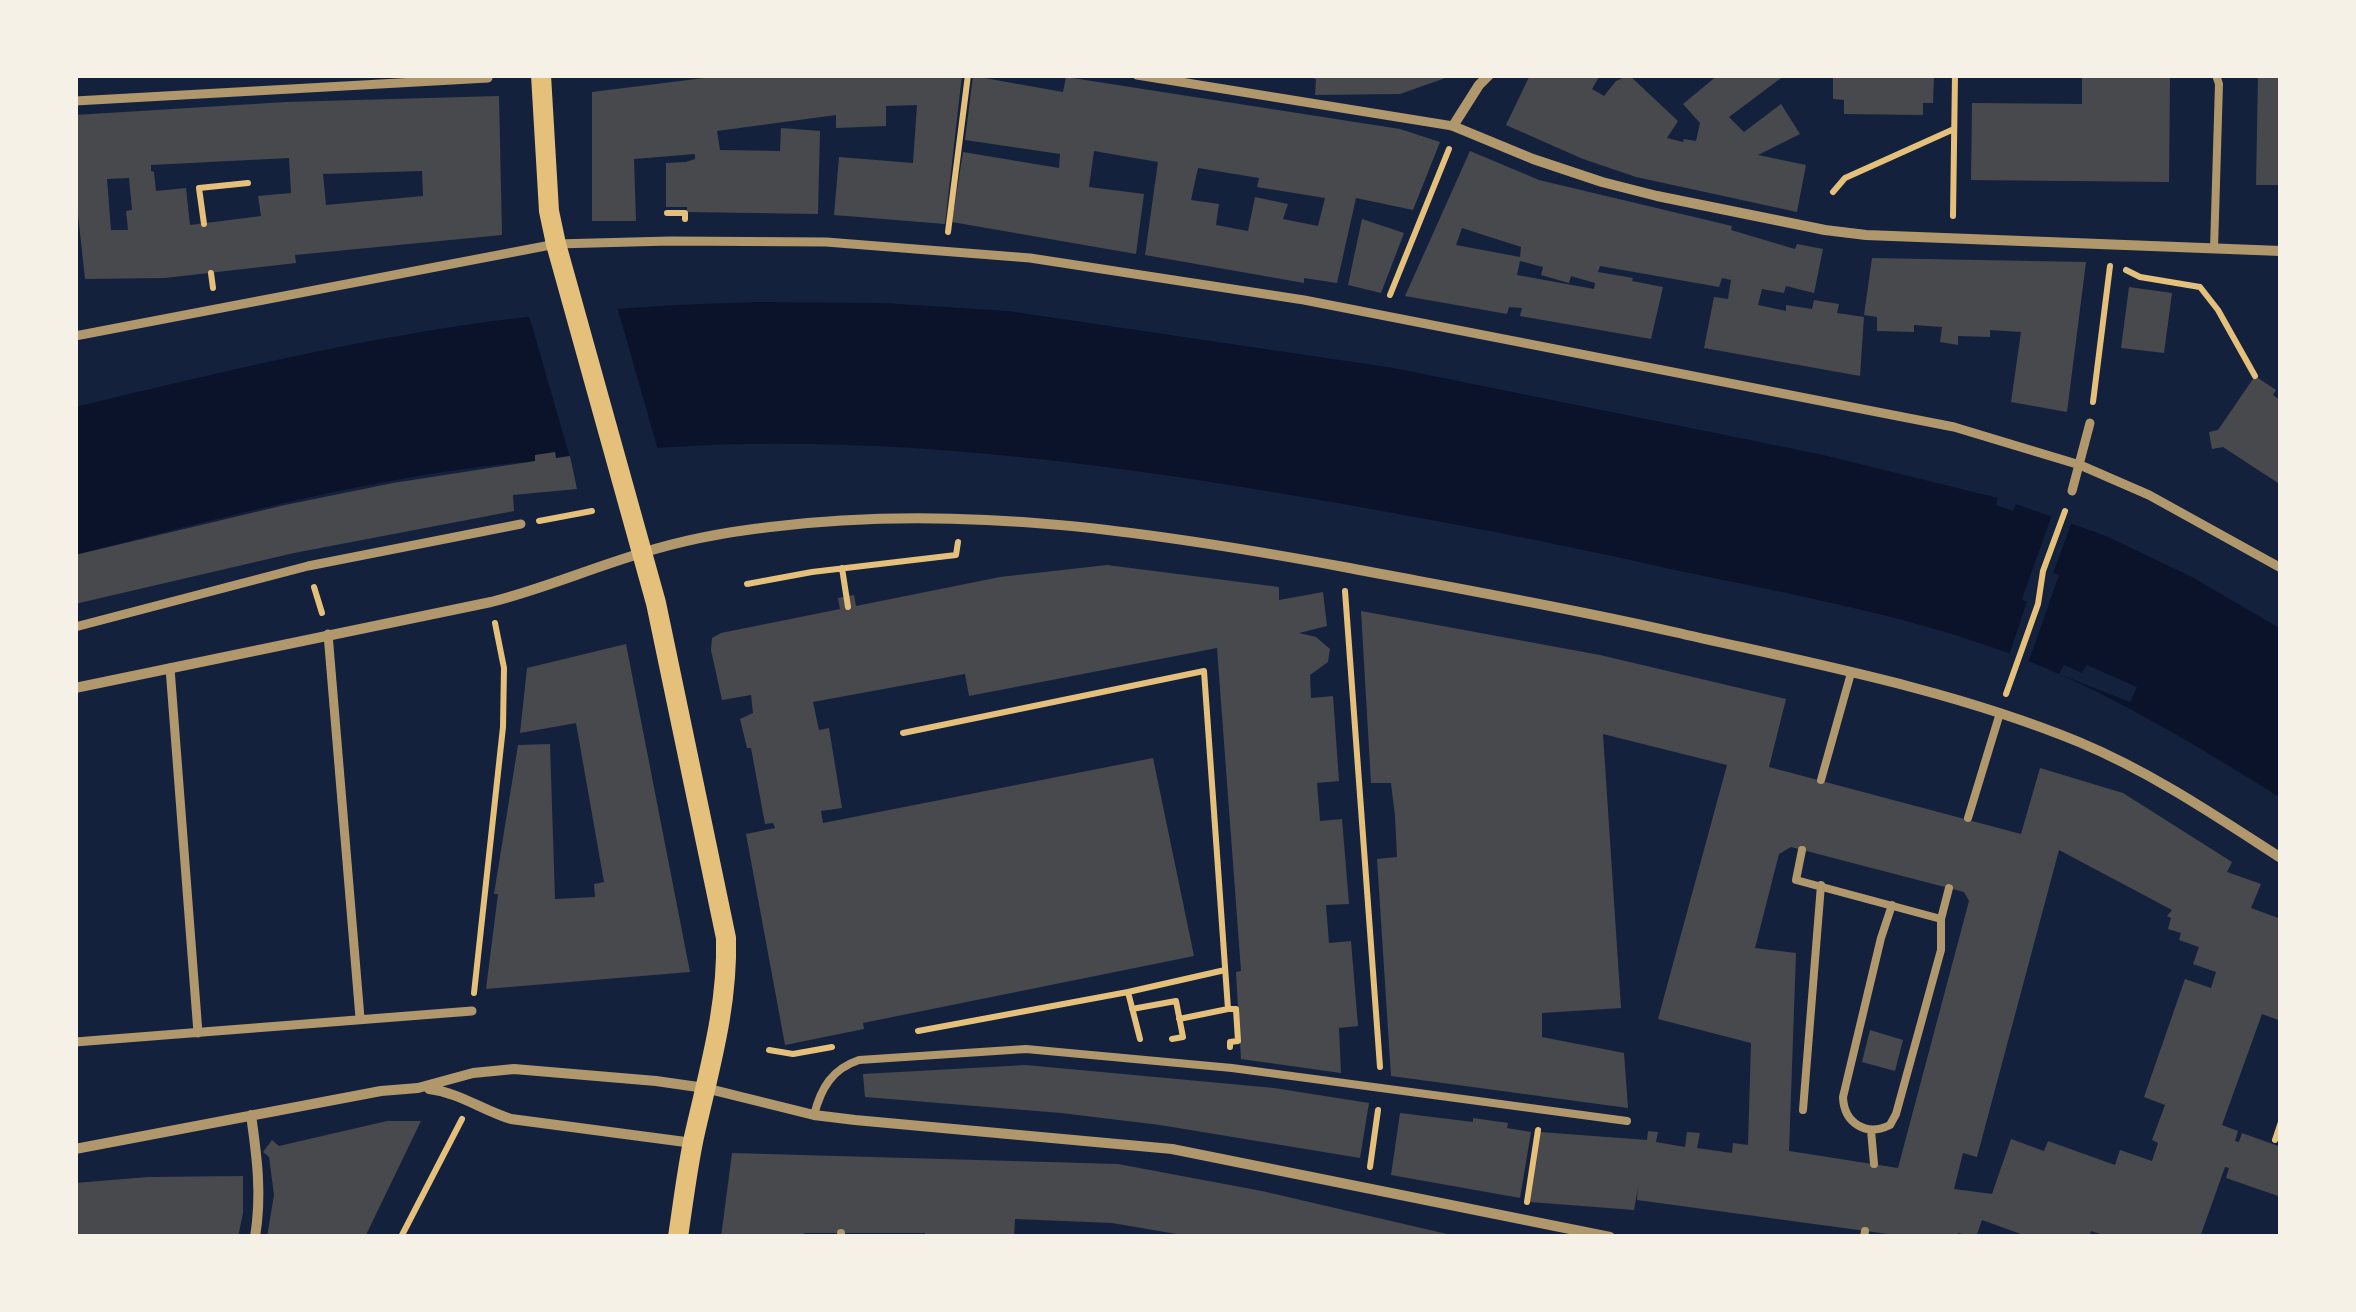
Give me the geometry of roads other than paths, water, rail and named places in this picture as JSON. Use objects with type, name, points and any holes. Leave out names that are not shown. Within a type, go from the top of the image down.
[{"type":"main road","points":[[541,75],[550,212],[556,244],[656,603],[726,938],[722,1014],[692,1142],[678,1237]]},
{"type":"street","points":[[308,75],[308,88]]},
{"type":"street","points":[[1137,75],[1453,126],[1602,182],[1825,230],[1866,235],[2281,251]]},
{"type":"street","points":[[1453,126],[1489,75]]},
{"type":"street","points":[[75,101],[488,78]]},
{"type":"street","points":[[75,336],[556,244],[777,241],[946,250],[1064,263],[1382,315],[1954,427],[2080,465],[2149,495],[2281,568]]},
{"type":"street","points":[[2072,491],[2090,423]]},
{"type":"street","points":[[75,688],[491,602],[689,539],[772,526],[931,518],[1051,523],[1214,542],[1572,608],[2000,712],[2142,773],[2281,858]]},
{"type":"street","points":[[75,627],[308,566],[521,524]]},
{"type":"street","points":[[328,634],[360,1018]]},
{"type":"street","points":[[170,668],[198,1033]]},
{"type":"street","points":[[75,1042],[472,1010]]},
{"type":"street","points":[[75,1150],[380,1091],[418,1088],[473,1072],[514,1069],[656,1080],[814,1114],[1172,1148],[1610,1237]]},
{"type":"street","points":[[418,1088],[470,1099],[511,1120],[692,1142]]},
{"type":"street","points":[[251,1115],[259,1171],[259,1212],[254,1237]]},
{"type":"lane","points":[[2214,248],[2219,84],[2216,75]]},
{"type":"lane","points":[[1821,780],[1851,673]]},
{"type":"lane","points":[[1968,818],[2000,712]]},
{"type":"lane","points":[[1802,850],[1796,880],[1941,919]]},
{"type":"lane","points":[[1803,1110],[1821,885]]},
{"type":"lane","points":[[1892,905],[1843,1097],[1847,1118],[1870,1130],[1890,1125],[1896,1114],[1941,950],[1941,919],[1949,888]]},
{"type":"lane","points":[[814,1114],[825,1085],[844,1065],[859,1060],[1026,1050],[1232,1068],[1627,1121]]},
{"type":"lane","points":[[1870,1130],[1874,1164]]},
{"type":"water","points":[[760,302],[884,303],[1008,311],[1394,368],[1819,454],[1998,498],[1996,505],[2013,511],[2016,504],[2106,536],[2192,577],[2281,629],[2281,798],[2083,685],[1971,640],[1883,615],[1443,522],[1220,483],[1031,458],[841,445],[651,448],[556,458],[555,452],[536,455],[535,461],[362,486],[75,555],[75,407],[283,359],[440,329],[593,311]]}]
